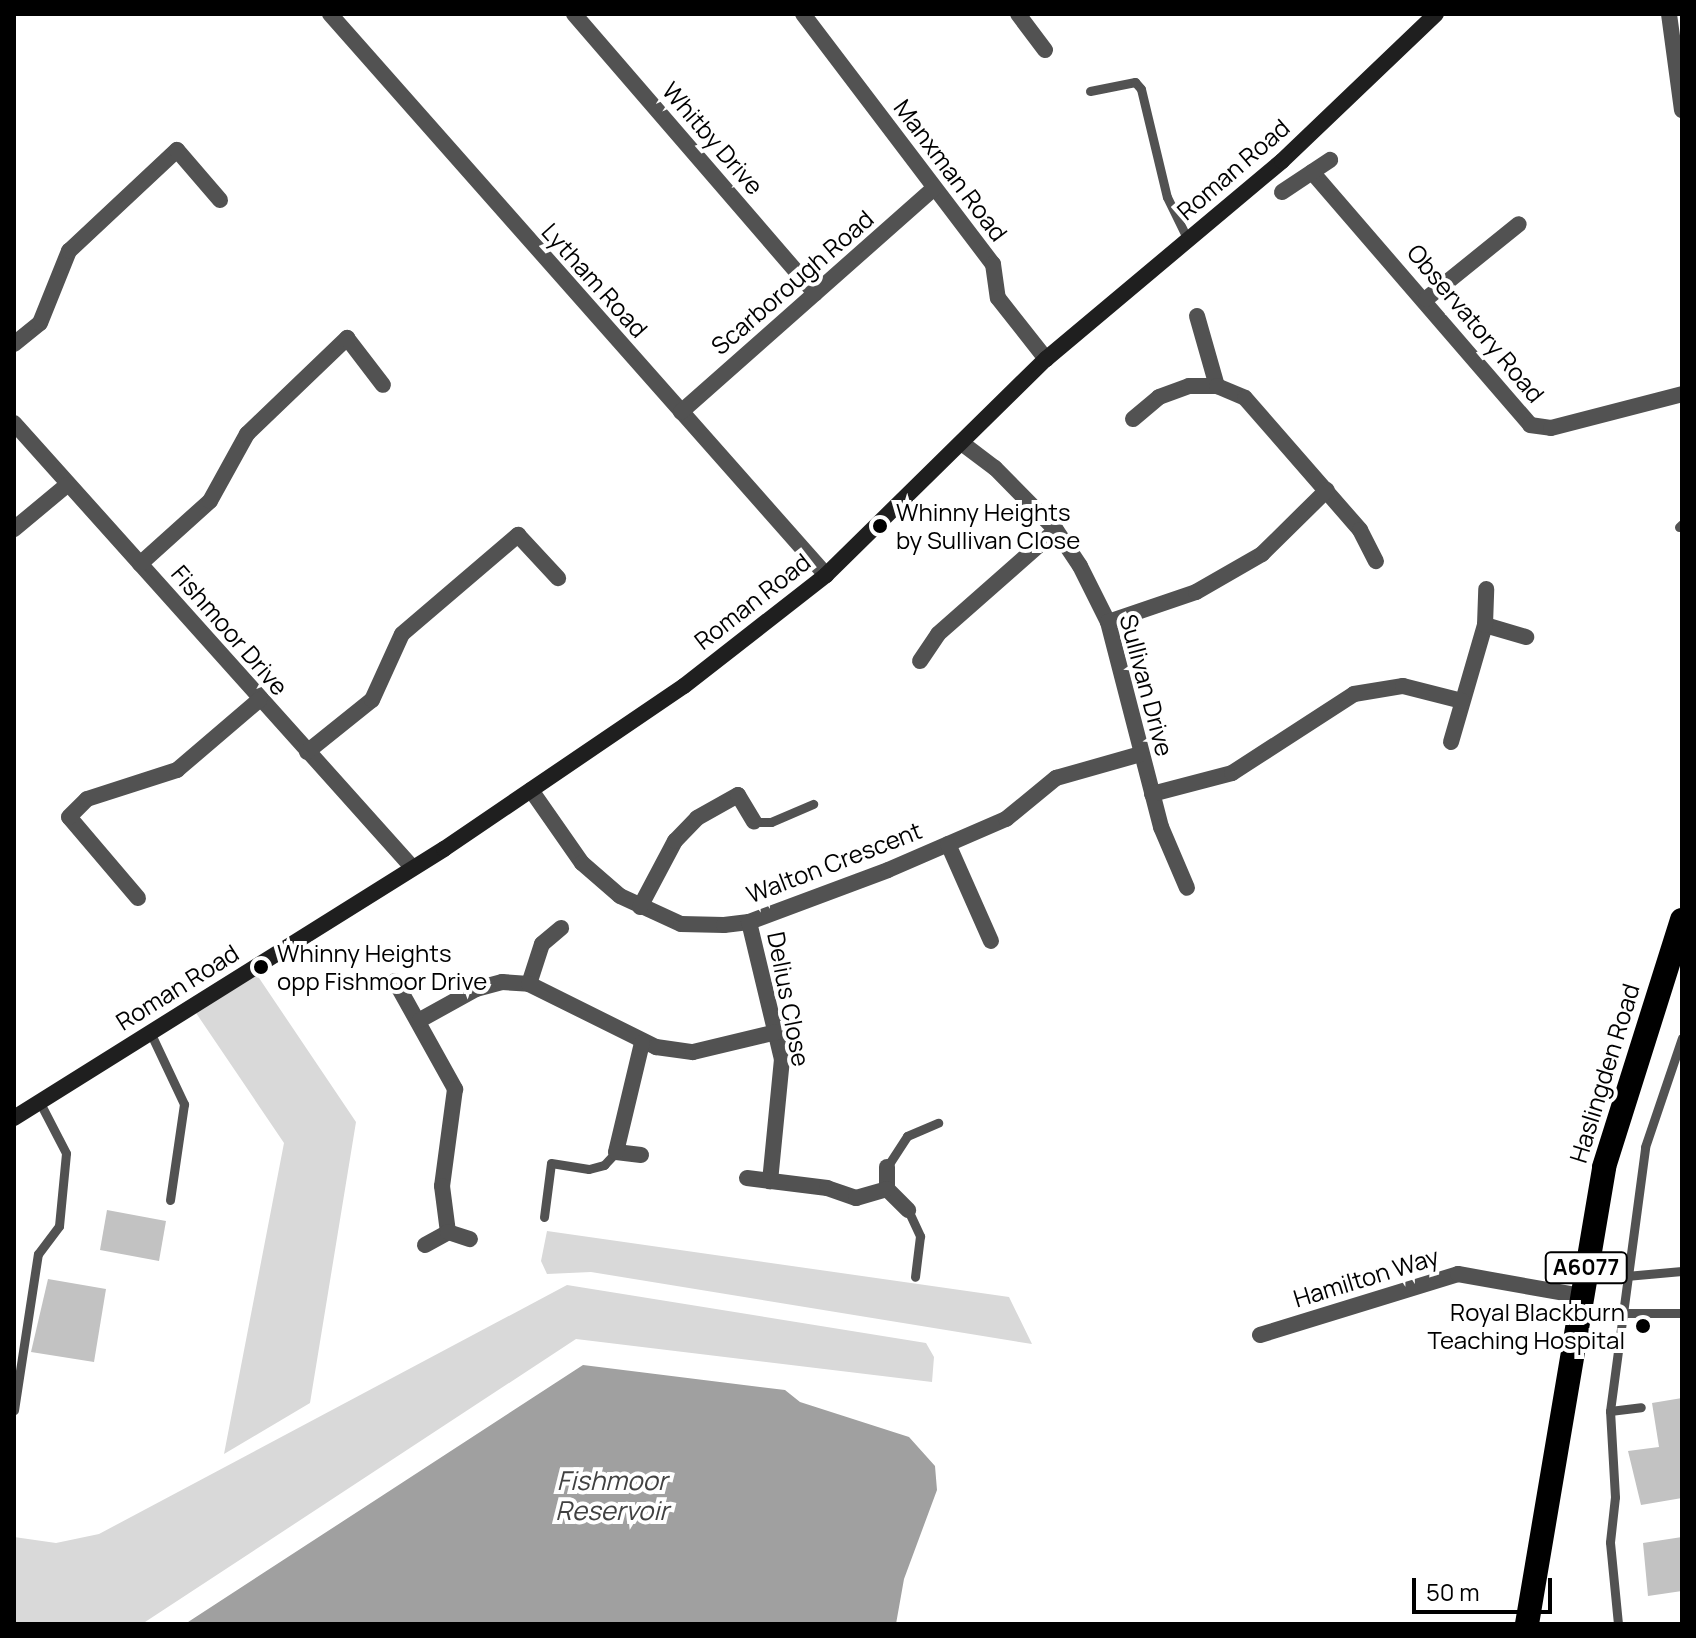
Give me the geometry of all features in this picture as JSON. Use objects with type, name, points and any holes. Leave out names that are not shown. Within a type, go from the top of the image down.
[{"type":"highway","name":"Haslingden Road","points":[[1527,1624],[1581,1296],[1612,1130],[1682,920]]},
{"type":"street","name":"Lytham Road","points":[[330,14],[826,575]]},
{"type":"street","name":"Whitby Drive","points":[[574,14],[815,293]]},
{"type":"street","name":"Manxman Road","points":[[803,14],[993,264],[998,298],[1046,359]]},
{"type":"street","points":[[1018,14],[1045,50]]},
{"type":"street","name":"Roman Road","points":[[14,1118],[412,867],[684,686],[826,575],[963,444],[1046,359],[1282,161],[1436,14]]},
{"type":"street","points":[[1669,14],[1682,110]]},
{"type":"street","points":[[14,344],[40,323],[69,251],[177,150],[220,200]]},
{"type":"street","points":[[1282,192],[1330,160]]},
{"type":"street","name":"Observatory Road","points":[[1312,172],[1426,299],[1530,425],[1551,428],[1682,394]]},
{"type":"street","name":"Scarborough Road","points":[[681,412],[934,188]]},
{"type":"street","points":[[1426,299],[1519,224]]},
{"type":"street","points":[[1197,316],[1217,386]]},
{"type":"street","points":[[140,564],[210,501],[247,434],[347,338],[383,385]]},
{"type":"street","points":[[1133,419],[1159,397],[1189,386],[1217,386],[1245,398],[1360,530],[1376,561]]},
{"type":"street","name":"Fishmoor Drive","points":[[14,423],[259,700],[412,867]]},
{"type":"street","name":"Sullivan Drive","points":[[963,444],[1056,530],[1108,622],[1152,794],[1187,888]]},
{"type":"street","points":[[14,529],[67,485]]},
{"type":"street","points":[[1108,622],[1196,592],[1262,554],[1327,490]]},
{"type":"street","points":[[920,661],[938,634],[1056,530]]},
{"type":"street","points":[[307,752],[372,700],[402,634],[518,535],[558,578]]},
{"type":"street","points":[[1451,742],[1485,625],[1486,589]]},
{"type":"street","points":[[1485,625],[1526,637]]},
{"type":"street","points":[[1152,794],[1232,773],[1354,694],[1403,686],[1462,701]]},
{"type":"street","points":[[138,898],[69,817],[87,799],[177,770],[259,700]]},
{"type":"street","name":"Walton Crescent","points":[[531,790],[582,863],[640,907],[681,924],[749,922],[1006,819],[1056,778],[1141,754]]},
{"type":"street","points":[[640,907],[675,841],[714,806],[738,795],[754,822]]},
{"type":"street","points":[[948,844],[991,941]]},
{"type":"street","name":"Delius Close","points":[[749,922],[776,1032],[782,1078],[770,1181]]},
{"type":"street","points":[[529,984],[542,944],[561,928]]},
{"type":"street","points":[[395,981],[420,1020],[455,1089],[442,1186],[448,1232]]},
{"type":"street","points":[[420,1020],[488,984],[529,984],[642,1043],[693,1052],[776,1032]]},
{"type":"street","points":[[641,1155],[616,1152],[642,1043]]},
{"type":"street","points":[[887,1167],[887,1189],[908,1210]]},
{"type":"street","points":[[747,1178],[827,1188],[856,1198],[887,1189]]},
{"type":"street","points":[[425,1245],[448,1232],[470,1239]]},
{"type":"street","name":"Hamilton Way","points":[[1260,1335],[1458,1274],[1581,1296]]},
{"type":"lane","points":[[1090,91],[1135,82],[1141,89],[1167,197],[1188,240]]},
{"type":"lane","points":[[754,822],[771,822],[813,804]]},
{"type":"lane","points":[[150,1032],[184,1104],[170,1200]]},
{"type":"lane","points":[[1618,1624],[1610,1542],[1615,1497],[1610,1411],[1645,1147],[1682,1038]]},
{"type":"lane","points":[[14,1410],[38,1254],[59,1226],[66,1153],[39,1101]]},
{"type":"lane","points":[[887,1167],[907,1136],[938,1123]]},
{"type":"lane","points":[[544,1217],[551,1163],[589,1169],[604,1165],[616,1152]]},
{"type":"lane","points":[[908,1210],[920,1236],[915,1277]]},
{"type":"lane","points":[[1626,1276],[1682,1271]]},
{"type":"lane","points":[[1621,1313],[1682,1313]]},
{"type":"lane","points":[[1610,1411],[1641,1407]]},
{"type":"shaded area","points":[[255,972],[356,1122],[310,1403],[224,1454],[284,1143],[194,1010]]},
{"type":"shaded area","points":[[547,1231],[1009,1297],[1032,1344],[591,1272],[547,1274],[541,1261]]},
{"type":"shaded area","points":[[567,1285],[926,1343],[934,1357],[932,1382],[576,1339],[142,1624],[14,1624],[14,1537],[56,1543],[99,1534]]},
{"type":"water","name":"Fishmoor Reservoir","points":[[583,1365],[785,1390],[800,1402],[909,1437],[935,1466],[937,1490],[904,1579],[896,1624],[185,1624]]},
{"type":"building","points":[[107,1210],[166,1221],[159,1261],[100,1250]]},
{"type":"building","points":[[48,1279],[106,1289],[94,1362],[31,1352]]},
{"type":"building","name":"Royal Blackburn Teaching Hospital","points":[[1682,1398],[1682,1498],[1641,1505],[1628,1451],[1659,1447],[1652,1403]]},
{"type":"building","points":[[1682,1537],[1682,1591],[1648,1596],[1643,1543]]},
{"type":"place","name":"Whinny Heights by Sullivan Close","points":[[880,526]]},
{"type":"place","name":"Whinny Heights opp Fishmoor Drive","points":[[261,967]]},
{"type":"place","name":"Royal Blackburn Teaching Hospital","points":[[1643,1326]]}]
